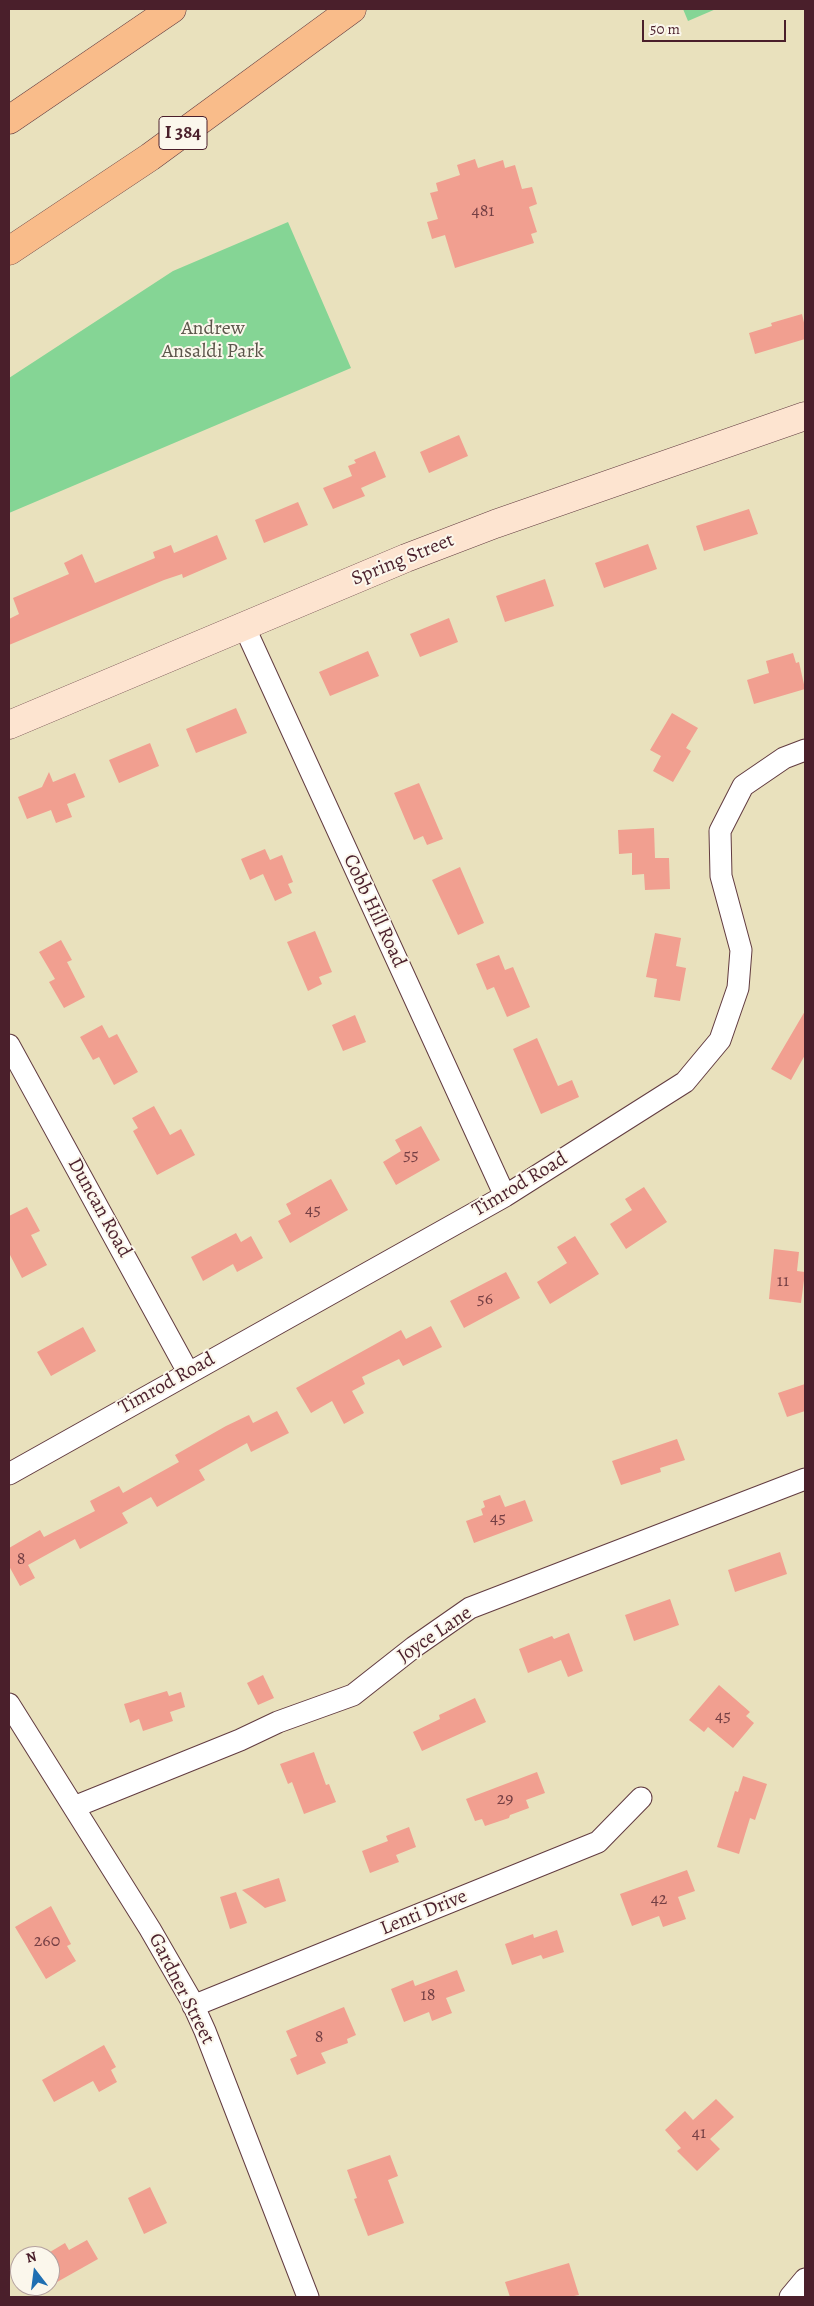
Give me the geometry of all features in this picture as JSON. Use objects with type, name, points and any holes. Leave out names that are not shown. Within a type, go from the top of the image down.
[{"type":"highway","points":[[9,120],[172,9]]},
{"type":"highway","name":"I 384","points":[[9,251],[165,147],[352,9]]},
{"type":"street","name":"Spring Street","points":[[9,725],[406,558],[495,524],[805,416]]},
{"type":"street","name":"Cobb Hill Road","points":[[244,626],[505,1196]]},
{"type":"street","name":"Timrod Road","points":[[9,1474],[505,1196],[685,1082],[720,1040],[738,988],[741,950],[721,876],[720,831],[743,786],[784,758],[805,750]]},
{"type":"street","name":"Duncan Road","points":[[9,1045],[188,1372]]},
{"type":"street","name":"Joyce Lane","points":[[74,1807],[240,1740],[278,1722],[352,1695],[414,1647],[470,1608],[805,1479]]},
{"type":"street","name":"Gardner Street","points":[[9,1704],[150,1929],[193,2006],[308,2297]]},
{"type":"street","name":"Lenti Drive","points":[[193,2006],[598,1842],[641,1798]]},
{"type":"street","points":[[790,2297],[805,2279]]},
{"type":"green space","points":[[683,9],[716,9],[688,21]]},
{"type":"green space","name":"Andrew Ansaldi Park","points":[[288,222],[351,368],[9,513],[9,378],[173,271]]},
{"type":"building","points":[[475,159],[478,168],[503,160],[505,168],[515,165],[522,189],[532,187],[537,204],[529,207],[537,232],[531,234],[534,243],[455,268],[445,235],[432,239],[427,222],[438,219],[430,193],[438,191],[436,183],[460,175],[457,165]]},
{"type":"building","points":[[802,314],[805,339],[755,354],[749,333],[772,326],[771,323]]},
{"type":"building","points":[[459,435],[468,456],[429,473],[420,452]]},
{"type":"building","points":[[375,451],[386,477],[361,488],[365,496],[333,509],[323,488],[352,476],[348,466],[356,463],[354,460]]},
{"type":"building","points":[[298,502],[308,525],[264,543],[255,520]]},
{"type":"building","points":[[749,509],[758,534],[704,551],[696,526]]},
{"type":"building","points":[[217,535],[227,559],[183,578],[182,574],[164,580],[9,645],[9,619],[19,614],[13,598],[69,574],[64,563],[82,554],[95,583],[155,558],[153,552],[171,545],[174,553]]},
{"type":"building","points":[[648,544],[657,569],[604,588],[595,563]]},
{"type":"building","points":[[545,579],[554,606],[505,622],[496,596]]},
{"type":"building","points":[[449,618],[458,642],[420,657],[410,634]]},
{"type":"building","points":[[368,651],[379,676],[330,696],[319,672]]},
{"type":"building","points":[[793,653],[796,663],[799,662],[805,689],[754,704],[747,680],[769,673],[766,661]]},
{"type":"building","points":[[236,708],[247,733],[196,753],[186,729]]},
{"type":"building","points":[[672,713],[698,728],[686,748],[691,751],[673,782],[653,771],[661,756],[650,750]]},
{"type":"building","points":[[150,743],[159,766],[119,783],[109,760]]},
{"type":"building","points":[[49,772],[53,782],[75,773],[85,797],[67,804],[72,817],[56,823],[51,810],[27,819],[18,797],[42,787]]},
{"type":"building","points":[[419,783],[443,839],[427,845],[423,836],[414,840],[394,793]]},
{"type":"building","points":[[654,828],[655,858],[669,858],[670,889],[645,890],[644,874],[632,875],[632,853],[619,854],[618,830]]},
{"type":"building","points":[[265,849],[270,860],[282,855],[293,882],[288,884],[292,893],[275,901],[263,874],[250,880],[241,859]]},
{"type":"building","points":[[460,867],[484,923],[458,935],[432,880]]},
{"type":"building","points":[[315,931],[332,972],[319,977],[322,984],[308,991],[287,942]]},
{"type":"building","points":[[655,933],[681,938],[676,966],[686,968],[680,1001],[654,997],[657,979],[646,977]]},
{"type":"building","points":[[61,940],[72,960],[67,962],[85,997],[64,1008],[49,982],[55,979],[39,952]]},
{"type":"building","points":[[499,955],[505,970],[513,967],[530,1007],[507,1017],[494,987],[487,990],[476,964]]},
{"type":"building","points":[[805,1011],[805,1055],[791,1080],[771,1069]]},
{"type":"building","points":[[355,1015],[366,1042],[343,1051],[332,1025]]},
{"type":"building","points":[[102,1025],[109,1038],[117,1034],[138,1072],[114,1085],[99,1057],[93,1060],[80,1037]]},
{"type":"building","points":[[537,1038],[558,1086],[572,1080],[579,1097],[541,1114],[513,1049]]},
{"type":"building","points":[[154,1106],[170,1135],[181,1129],[195,1155],[157,1175],[133,1131],[138,1128],[132,1118]]},
{"type":"building","points":[[421,1126],[440,1160],[396,1185],[383,1162],[401,1151],[395,1140]]},
{"type":"building","points":[[331,1179],[348,1210],[290,1243],[278,1221],[291,1214],[286,1204]]},
{"type":"building","points":[[644,1187],[667,1222],[626,1249],[610,1224],[632,1210],[625,1199]]},
{"type":"building","points":[[27,1207],[40,1231],[31,1235],[47,1265],[22,1278],[9,1253],[9,1216]]},
{"type":"building","points":[[236,1233],[241,1242],[251,1236],[263,1258],[237,1272],[233,1264],[203,1281],[191,1257]]},
{"type":"building","points":[[575,1236],[599,1274],[550,1304],[537,1282],[567,1263],[557,1247]]},
{"type":"building","points":[[774,1249],[799,1252],[797,1271],[805,1272],[801,1303],[769,1299]]},
{"type":"building","points":[[506,1272],[520,1298],[464,1328],[450,1301]]},
{"type":"building","points":[[431,1326],[442,1347],[403,1366],[399,1359],[362,1377],[365,1384],[352,1391],[364,1413],[344,1424],[332,1401],[311,1413],[296,1388],[401,1330],[406,1339]]},
{"type":"building","points":[[83,1327],[96,1351],[51,1376],[37,1352]]},
{"type":"building","points":[[805,1384],[805,1411],[787,1417],[778,1393]]},
{"type":"building","points":[[277,1411],[289,1433],[251,1452],[247,1443],[199,1470],[205,1480],[157,1507],[151,1497],[122,1513],[128,1523],[80,1549],[75,1539],[28,1565],[35,1578],[20,1586],[9,1566],[9,1548],[40,1530],[44,1537],[95,1511],[90,1501],[119,1486],[123,1493],[179,1462],[175,1455],[226,1426],[249,1415],[253,1423]]},
{"type":"building","points":[[677,1439],[685,1460],[660,1468],[661,1472],[621,1485],[612,1461]]},
{"type":"building","points":[[500,1495],[505,1507],[525,1500],[533,1521],[474,1543],[466,1521],[483,1515],[481,1509],[485,1507],[483,1501]]},
{"type":"building","points":[[780,1552],[787,1574],[735,1592],[728,1570]]},
{"type":"building","points":[[670,1599],[679,1625],[634,1641],[625,1615]]},
{"type":"building","points":[[569,1633],[583,1671],[568,1677],[561,1660],[528,1673],[519,1649],[552,1636],[554,1639]]},
{"type":"building","points":[[263,1675],[274,1698],[258,1705],[247,1683]]},
{"type":"building","points":[[719,1685],[750,1712],[746,1716],[754,1723],[733,1748],[708,1727],[704,1732],[689,1720]]},
{"type":"building","points":[[167,1691],[169,1696],[181,1692],[185,1707],[170,1712],[173,1721],[143,1731],[139,1719],[130,1723],[124,1704]]},
{"type":"building","points":[[475,1698],[486,1722],[422,1751],[413,1732],[440,1719],[439,1715]]},
{"type":"building","points":[[314,1752],[326,1785],[329,1784],[336,1802],[304,1814],[292,1782],[288,1784],[280,1764]]},
{"type":"building","points":[[537,1772],[545,1793],[526,1800],[529,1808],[510,1815],[509,1818],[485,1826],[482,1819],[475,1821],[466,1799]]},
{"type":"building","points":[[743,1776],[767,1784],[755,1820],[750,1818],[739,1854],[717,1847],[735,1791],[738,1792]]},
{"type":"building","points":[[409,1827],[416,1847],[396,1855],[399,1862],[370,1873],[362,1851],[388,1841],[386,1836]]},
{"type":"building","points":[[687,1870],[695,1891],[678,1897],[686,1919],[663,1927],[659,1916],[632,1926],[620,1894]]},
{"type":"building","points":[[279,1878],[286,1901],[265,1908],[242,1890]]},
{"type":"building","points":[[236,1892],[247,1923],[230,1929],[220,1897]]},
{"type":"building","points":[[51,1906],[71,1944],[67,1946],[76,1961],[46,1979],[15,1927]]},
{"type":"building","points":[[557,1930],[564,1952],[543,1959],[541,1955],[512,1965],[505,1944],[533,1934],[534,1938]]},
{"type":"building","points":[[457,1970],[465,1991],[446,1998],[452,2013],[432,2021],[429,2012],[404,2022],[391,1989],[413,1980],[415,1986]]},
{"type":"building","points":[[344,2007],[356,2035],[347,2039],[348,2043],[321,2053],[326,2063],[297,2075],[290,2059],[297,2056],[286,2031]]},
{"type":"building","points":[[104,2045],[116,2067],[111,2070],[117,2082],[99,2092],[93,2081],[54,2102],[42,2080]]},
{"type":"building","points":[[716,2099],[734,2117],[710,2139],[720,2149],[697,2171],[677,2151],[681,2148],[665,2130],[685,2111],[693,2120]]},
{"type":"building","points":[[390,2155],[398,2176],[388,2180],[404,2223],[368,2236],[354,2199],[357,2198],[347,2170]]},
{"type":"building","points":[[150,2187],[167,2223],[144,2234],[128,2198]]},
{"type":"building","points":[[87,2240],[98,2259],[60,2280],[60,2246],[65,2243],[69,2250]]},
{"type":"building","points":[[569,2263],[579,2295],[569,2297],[510,2297],[505,2282]]}]
